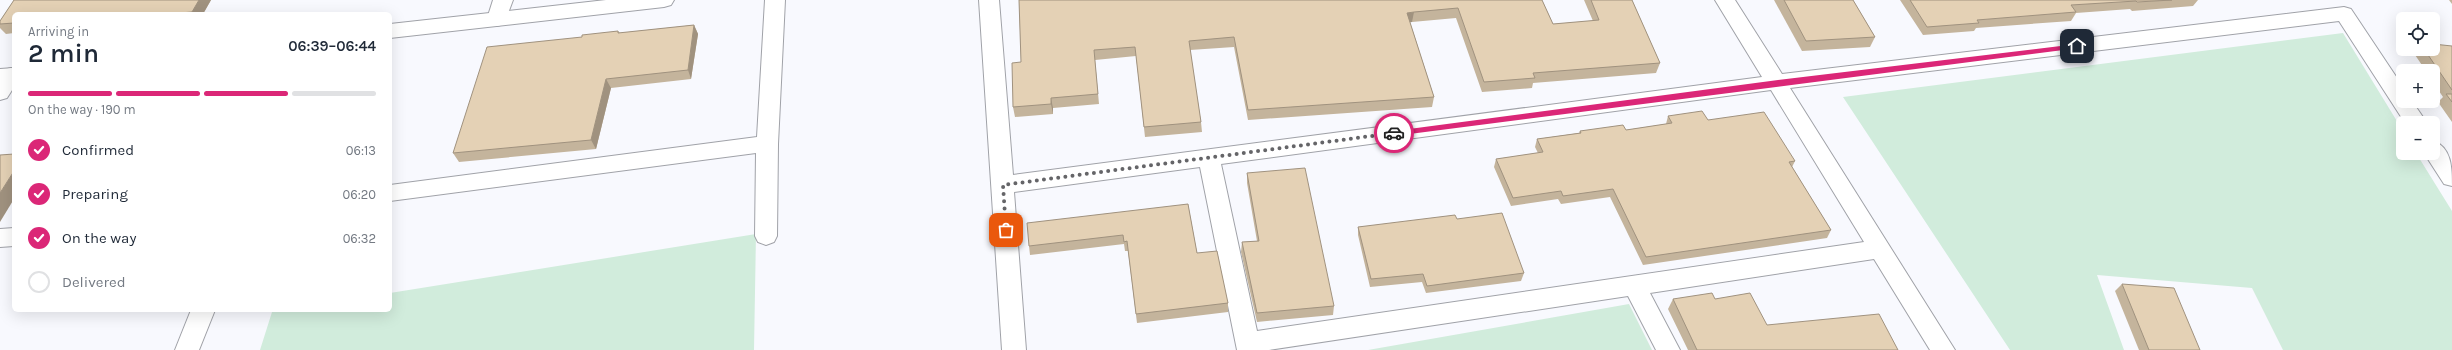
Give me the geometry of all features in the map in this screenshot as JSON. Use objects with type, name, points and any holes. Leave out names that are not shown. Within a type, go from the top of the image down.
[{"type":"street","points":[[497,19],[503,0]]},
{"type":"street","points":[[392,31],[664,0]]},
{"type":"street","points":[[766,236],[767,144],[774,0]]},
{"type":"street","points":[[989,0],[1014,350]]},
{"type":"street","points":[[1725,0],[1778,82],[1943,350]]},
{"type":"street","points":[[1003,185],[1778,82],[2344,14],[2411,116]]},
{"type":"street","points":[[0,93],[8,75]]},
{"type":"street","points":[[392,193],[767,144]]},
{"type":"street","points":[[1209,158],[1249,346],[1880,249]]},
{"type":"street","points":[[2440,160],[2452,178]]},
{"type":"street","points":[[0,238],[12,237]]},
{"type":"street","points":[[1634,286],[1668,350]]},
{"type":"street","points":[[187,350],[202,312]]},
{"type":"green space","points":[[2343,33],[2396,120],[2396,160],[2420,160],[2452,211],[2452,350],[2283,350],[2252,288],[2097,275],[2124,350],[2010,350],[1843,97]]},
{"type":"green space","points":[[756,234],[754,350],[260,350],[272,312],[392,312],[392,293]]},
{"type":"green space","points":[[1629,304],[1652,350],[1368,350]]},
{"type":"building","points":[[14,0],[199,0],[192,12],[12,12],[12,23],[0,24],[0,21]]},
{"type":"building","points":[[1019,0],[1542,0],[1553,24],[1599,20],[1591,0],[1632,0],[1660,63],[1533,73],[1535,78],[1484,82],[1458,8],[1414,12],[1407,13],[1434,97],[1248,110],[1234,37],[1189,41],[1201,122],[1144,127],[1135,47],[1094,50],[1098,94],[1051,98],[1051,104],[1013,107],[1012,63],[1021,62]]},
{"type":"building","points":[[1784,0],[1853,0],[1875,37],[1806,41]]},
{"type":"building","points":[[1910,0],[2172,0],[2071,5],[2076,12],[1977,20],[1979,23],[1927,27]]},
{"type":"building","points":[[694,25],[688,70],[606,79],[591,140],[453,153],[487,47],[582,37],[582,35],[618,31],[618,33]]},
{"type":"building","points":[[2440,45],[2452,46],[2452,90],[2440,72],[2440,64],[2434,64],[2429,56],[2440,56]]},
{"type":"building","points":[[2446,94],[2452,94],[2452,102]]},
{"type":"building","points":[[1702,111],[1708,120],[1764,112],[1795,161],[1789,162],[1831,230],[1646,257],[1613,189],[1563,196],[1561,191],[1513,198],[1496,159],[1543,152],[1537,139],[1623,125],[1626,130],[1672,123],[1668,116]]},
{"type":"building","points":[[12,154],[12,174],[0,193],[0,155]]},
{"type":"building","points":[[1305,168],[1334,306],[1257,313],[1242,242],[1259,241],[1247,173]]},
{"type":"building","points":[[1188,204],[1197,253],[1217,251],[1228,303],[1136,314],[1127,241],[1124,242],[1123,235],[1029,246],[1027,223]]},
{"type":"building","points":[[1502,213],[1524,273],[1427,286],[1423,274],[1371,279],[1358,227],[1455,215],[1457,219]]},
{"type":"building","points":[[2122,284],[2174,288],[2200,350],[2149,350]]},
{"type":"building","points":[[1712,293],[1715,299],[1750,293],[1767,325],[1879,314],[1898,350],[1697,350],[1673,299]]},
{"type":"way so far","points":[[1006,230],[1003,185],[1394,133]]},
{"type":"route","points":[[1394,133],[1778,82],[2077,46]]}]
